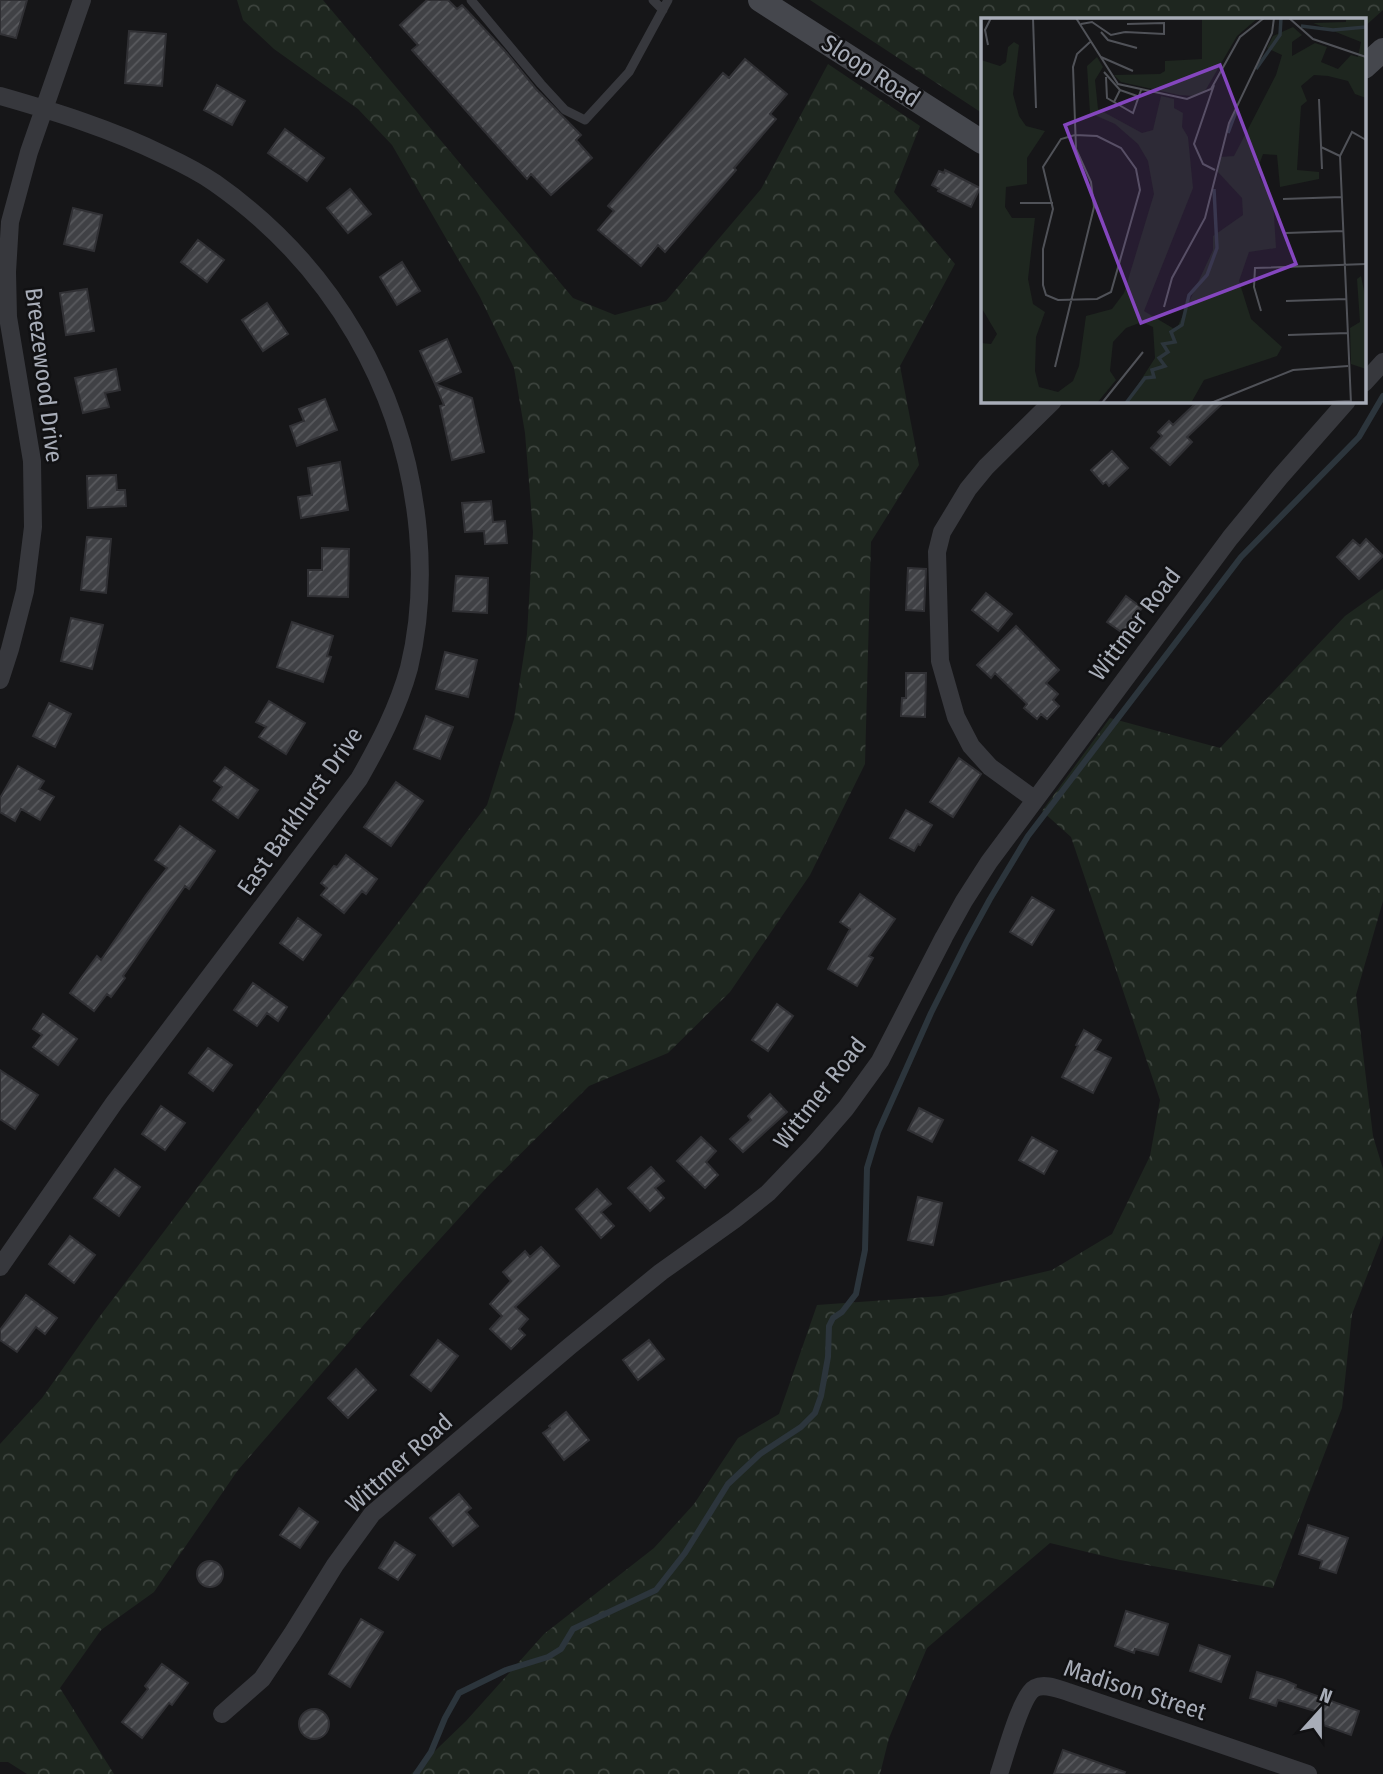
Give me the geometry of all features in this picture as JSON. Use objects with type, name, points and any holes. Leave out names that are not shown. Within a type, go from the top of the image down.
[{"type":"street","name":"Breezewood Drive","points":[[0,680],[25,591],[33,527],[32,461],[8,317],[10,222],[29,152],[82,0]]},
{"type":"street","name":"Sloop Road","points":[[760,0],[981,141]]},
{"type":"street","points":[[1366,65],[1383,50]]},
{"type":"street","name":"East Barkhurst Drive","points":[[0,96],[118,134],[188,167],[214,182],[261,219],[285,243],[347,319],[384,389],[396,422],[413,489],[421,587],[408,670],[385,733],[359,779],[114,1102],[0,1267]]},
{"type":"street","points":[[1366,381],[1383,362]]},
{"type":"street","points":[[1034,799],[990,767],[971,746],[956,717],[940,660],[937,552],[942,532],[968,489],[1009,443],[1052,402]]},
{"type":"street","name":"Wittmer Road","points":[[222,1714],[262,1679],[335,1565],[372,1514],[661,1272],[768,1193],[846,1108],[880,1060],[964,901],[989,862],[1230,538],[1346,402]]},
{"type":"street","name":"Madison Street","points":[[999,1774],[1025,1699],[1035,1688],[1048,1686],[1308,1774]]},
{"type":"lane","points":[[471,0],[541,85],[565,110],[585,120],[629,72],[668,0]]},
{"type":"lane","points":[[653,0],[663,10]]},
{"type":"green space","points":[[237,0],[323,0],[573,298],[615,315],[666,301],[761,189],[828,64],[920,126],[894,192],[955,264],[900,366],[919,465],[871,542],[865,764],[810,875],[730,992],[668,1053],[589,1086],[490,1184],[238,1470],[154,1592],[101,1630],[60,1688],[114,1774],[27,1774],[8,1762],[0,1762],[0,1444],[42,1398],[100,1316],[487,805],[514,719],[527,634],[533,532],[525,433],[514,368],[480,297],[392,145],[358,109],[274,49],[243,20]]},
{"type":"green space","points":[[810,0],[1383,0],[1383,10],[1366,25],[1366,18],[981,18],[981,112]]},
{"type":"green space","points":[[1383,589],[1383,901],[1356,995],[1373,1136],[1383,1169],[1383,1235],[1352,1314],[1342,1408],[1273,1588],[1120,1560],[1050,1543],[927,1648],[889,1738],[880,1774],[411,1774],[466,1721],[544,1634],[654,1548],[694,1504],[738,1438],[779,1414],[817,1305],[942,1296],[1052,1270],[1112,1234],[1150,1156],[1160,1100],[1071,837],[1042,811],[1110,718],[1220,748],[1345,616]]},
{"type":"building","points":[[0,0],[27,0],[16,38],[0,34]]},
{"type":"building","points":[[427,0],[448,0],[457,9],[462,5],[536,89],[581,135],[576,140],[592,158],[551,195],[531,174],[527,179],[412,50],[418,45],[400,25]]},
{"type":"building","points":[[129,31],[166,34],[162,86],[125,83]]},
{"type":"building","points":[[745,59],[787,94],[770,114],[776,119],[665,252],[658,245],[641,266],[598,230],[614,211],[608,206],[723,73],[729,78]]},
{"type":"building","points":[[217,85],[245,101],[232,125],[204,110]]},
{"type":"building","points":[[285,129],[324,158],[307,181],[268,153]]},
{"type":"building","points":[[945,170],[980,188],[971,207],[938,191],[939,189],[932,185],[939,171],[944,173]]},
{"type":"building","points":[[350,189],[371,214],[348,233],[327,208]]},
{"type":"building","points":[[73,208],[102,215],[94,251],[64,244]]},
{"type":"building","points":[[198,240],[224,260],[207,282],[181,262]]},
{"type":"building","points":[[402,262],[420,291],[397,305],[380,277]]},
{"type":"building","points":[[87,289],[94,331],[66,335],[60,293]]},
{"type":"building","points":[[267,303],[288,334],[263,351],[242,320]]},
{"type":"building","points":[[447,339],[461,372],[435,384],[420,351]]},
{"type":"building","points":[[116,369],[120,390],[105,393],[109,407],[83,413],[75,378]]},
{"type":"building","points":[[435,384],[472,398],[484,452],[452,460],[440,406],[444,405]]},
{"type":"building","points":[[325,399],[337,430],[297,446],[290,426],[304,421],[299,409]]},
{"type":"building","points":[[1197,402],[1224,402],[1187,437],[1192,442],[1170,465],[1151,448],[1162,436],[1158,432],[1169,421],[1173,425]]},
{"type":"building","points":[[1112,451],[1128,468],[1109,486],[1106,482],[1103,484],[1091,470]]},
{"type":"building","points":[[340,462],[348,510],[301,518],[298,497],[312,495],[308,468]]},
{"type":"building","points":[[116,475],[117,490],[125,490],[126,506],[88,508],[87,476]]},
{"type":"building","points":[[491,501],[493,522],[505,521],[507,543],[485,544],[484,531],[465,532],[462,503]]},
{"type":"building","points":[[87,537],[111,539],[106,593],[81,590]]},
{"type":"building","points":[[1366,539],[1383,556],[1359,579],[1337,557],[1353,540],[1360,546]]},
{"type":"building","points":[[322,548],[349,549],[348,597],[308,596],[308,570],[322,570]]},
{"type":"building","points":[[908,568],[926,569],[924,611],[906,610]]},
{"type":"building","points":[[456,576],[488,578],[487,613],[453,611]]},
{"type":"building","points":[[986,593],[1012,614],[998,631],[972,610]]},
{"type":"building","points":[[1126,596],[1142,608],[1133,620],[1137,622],[1127,636],[1107,622]]},
{"type":"building","points":[[71,618],[103,625],[92,669],[61,661]]},
{"type":"building","points":[[292,622],[333,636],[327,656],[331,657],[323,682],[277,667]]},
{"type":"building","points":[[1016,626],[1059,670],[1046,683],[1058,694],[1053,700],[1059,706],[1047,719],[1041,714],[1037,719],[1024,708],[1027,704],[995,673],[991,678],[977,665]]},
{"type":"building","points":[[445,652],[477,660],[468,697],[436,689]]},
{"type":"building","points":[[906,673],[926,673],[925,717],[901,716],[902,698],[906,698]]},
{"type":"building","points":[[269,701],[305,723],[286,754],[259,737],[266,727],[256,722]]},
{"type":"building","points":[[49,703],[71,714],[55,747],[33,736]]},
{"type":"building","points":[[426,716],[453,727],[440,759],[414,749]]},
{"type":"building","points":[[959,758],[981,774],[953,817],[930,802]]},
{"type":"building","points":[[18,766],[44,781],[39,789],[54,797],[40,820],[21,809],[15,821],[0,812],[0,798]]},
{"type":"building","points":[[225,767],[258,790],[238,818],[213,800],[222,787],[214,781]]},
{"type":"building","points":[[396,782],[423,801],[391,846],[364,827]]},
{"type":"building","points":[[906,810],[932,825],[914,851],[890,838]]},
{"type":"building","points":[[180,826],[215,851],[189,889],[185,886],[111,997],[107,994],[94,1011],[70,993],[97,956],[101,960],[167,868],[155,860]]},
{"type":"building","points":[[346,855],[377,879],[366,894],[362,891],[344,913],[321,895],[327,888],[321,883]]},
{"type":"building","points":[[860,894],[895,919],[869,956],[873,958],[857,986],[828,969],[850,929],[840,922]]},
{"type":"building","points":[[1032,897],[1054,910],[1032,945],[1010,932]]},
{"type":"building","points":[[298,918],[321,935],[303,960],[280,943]]},
{"type":"building","points":[[253,983],[287,1007],[278,1021],[267,1013],[257,1026],[234,1010]]},
{"type":"building","points":[[777,1004],[793,1016],[768,1051],[752,1040]]},
{"type":"building","points":[[43,1014],[77,1039],[58,1065],[33,1047],[42,1035],[33,1029]]},
{"type":"building","points":[[1084,1030],[1101,1040],[1095,1050],[1111,1058],[1093,1093],[1062,1077]]},
{"type":"building","points":[[208,1048],[232,1065],[213,1091],[189,1073]]},
{"type":"building","points":[[0,1070],[38,1095],[15,1129],[0,1119]]},
{"type":"building","points":[[770,1094],[787,1112],[743,1152],[730,1139],[751,1120],[748,1116]]},
{"type":"building","points":[[161,1106],[185,1123],[165,1150],[142,1134]]},
{"type":"building","points":[[919,1108],[943,1120],[932,1142],[908,1130]]},
{"type":"building","points":[[701,1137],[716,1151],[706,1162],[718,1175],[705,1188],[677,1161]]},
{"type":"building","points":[[1032,1137],[1057,1151],[1044,1174],[1019,1160]]},
{"type":"building","points":[[651,1167],[664,1181],[655,1188],[664,1198],[650,1211],[628,1188]]},
{"type":"building","points":[[115,1169],[140,1187],[119,1216],[94,1198]]},
{"type":"building","points":[[597,1189],[611,1204],[601,1212],[614,1226],[601,1238],[576,1209]]},
{"type":"building","points":[[918,1197],[942,1203],[933,1245],[908,1240]]},
{"type":"building","points":[[70,1236],[95,1255],[74,1283],[49,1264]]},
{"type":"building","points":[[541,1247],[559,1266],[515,1307],[528,1319],[519,1329],[525,1335],[511,1349],[490,1329],[502,1316],[490,1304],[511,1281],[503,1272],[525,1251],[530,1257]]},
{"type":"building","points":[[26,1295],[57,1318],[45,1334],[36,1327],[17,1352],[0,1340],[0,1330]]},
{"type":"building","points":[[438,1340],[458,1356],[431,1391],[411,1375]]},
{"type":"building","points":[[649,1340],[664,1359],[638,1380],[623,1360]]},
{"type":"building","points":[[356,1369],[376,1390],[348,1418],[328,1398]]},
{"type":"building","points":[[566,1412],[589,1440],[564,1460],[543,1433]]},
{"type":"building","points":[[459,1494],[471,1508],[466,1512],[478,1526],[453,1546],[430,1518]]},
{"type":"building","points":[[299,1508],[318,1522],[300,1548],[280,1535]]},
{"type":"building","points":[[1308,1525],[1348,1538],[1336,1573],[1320,1568],[1322,1561],[1299,1554]]},
{"type":"building","points":[[395,1542],[415,1555],[398,1580],[379,1568]]},
{"type":"building","points":[[210,1561],[220,1564],[223,1574],[220,1584],[210,1587],[200,1584],[197,1574],[200,1564]]},
{"type":"building","points":[[1126,1611],[1168,1624],[1158,1655],[1135,1649],[1134,1653],[1115,1646]]},
{"type":"building","points":[[361,1619],[383,1632],[350,1687],[329,1674]]},
{"type":"building","points":[[1199,1645],[1230,1656],[1221,1682],[1190,1671]]},
{"type":"building","points":[[162,1664],[188,1683],[142,1738],[122,1722],[148,1689],[145,1686]]},
{"type":"building","points":[[1257,1672],[1284,1680],[1296,1685],[1295,1688],[1359,1711],[1351,1735],[1312,1721],[1315,1711],[1278,1700],[1276,1706],[1250,1698]]},
{"type":"building","points":[[314,1709],[320,1710],[328,1718],[328,1730],[320,1738],[314,1739],[308,1738],[300,1730],[299,1724],[300,1718],[308,1710]]},
{"type":"building","points":[[1063,1750],[1125,1772],[1054,1774]]},
{"type":"waterway","points":[[416,1774],[431,1752],[459,1693],[506,1670],[548,1657],[561,1649],[573,1629],[656,1590],[685,1553],[728,1484],[760,1454],[801,1427],[815,1413],[828,1357],[829,1326],[833,1318],[842,1312],[856,1294],[865,1250],[867,1168],[878,1132],[931,1013],[990,899],[1028,836],[1241,557],[1359,437],[1383,396]]}]
